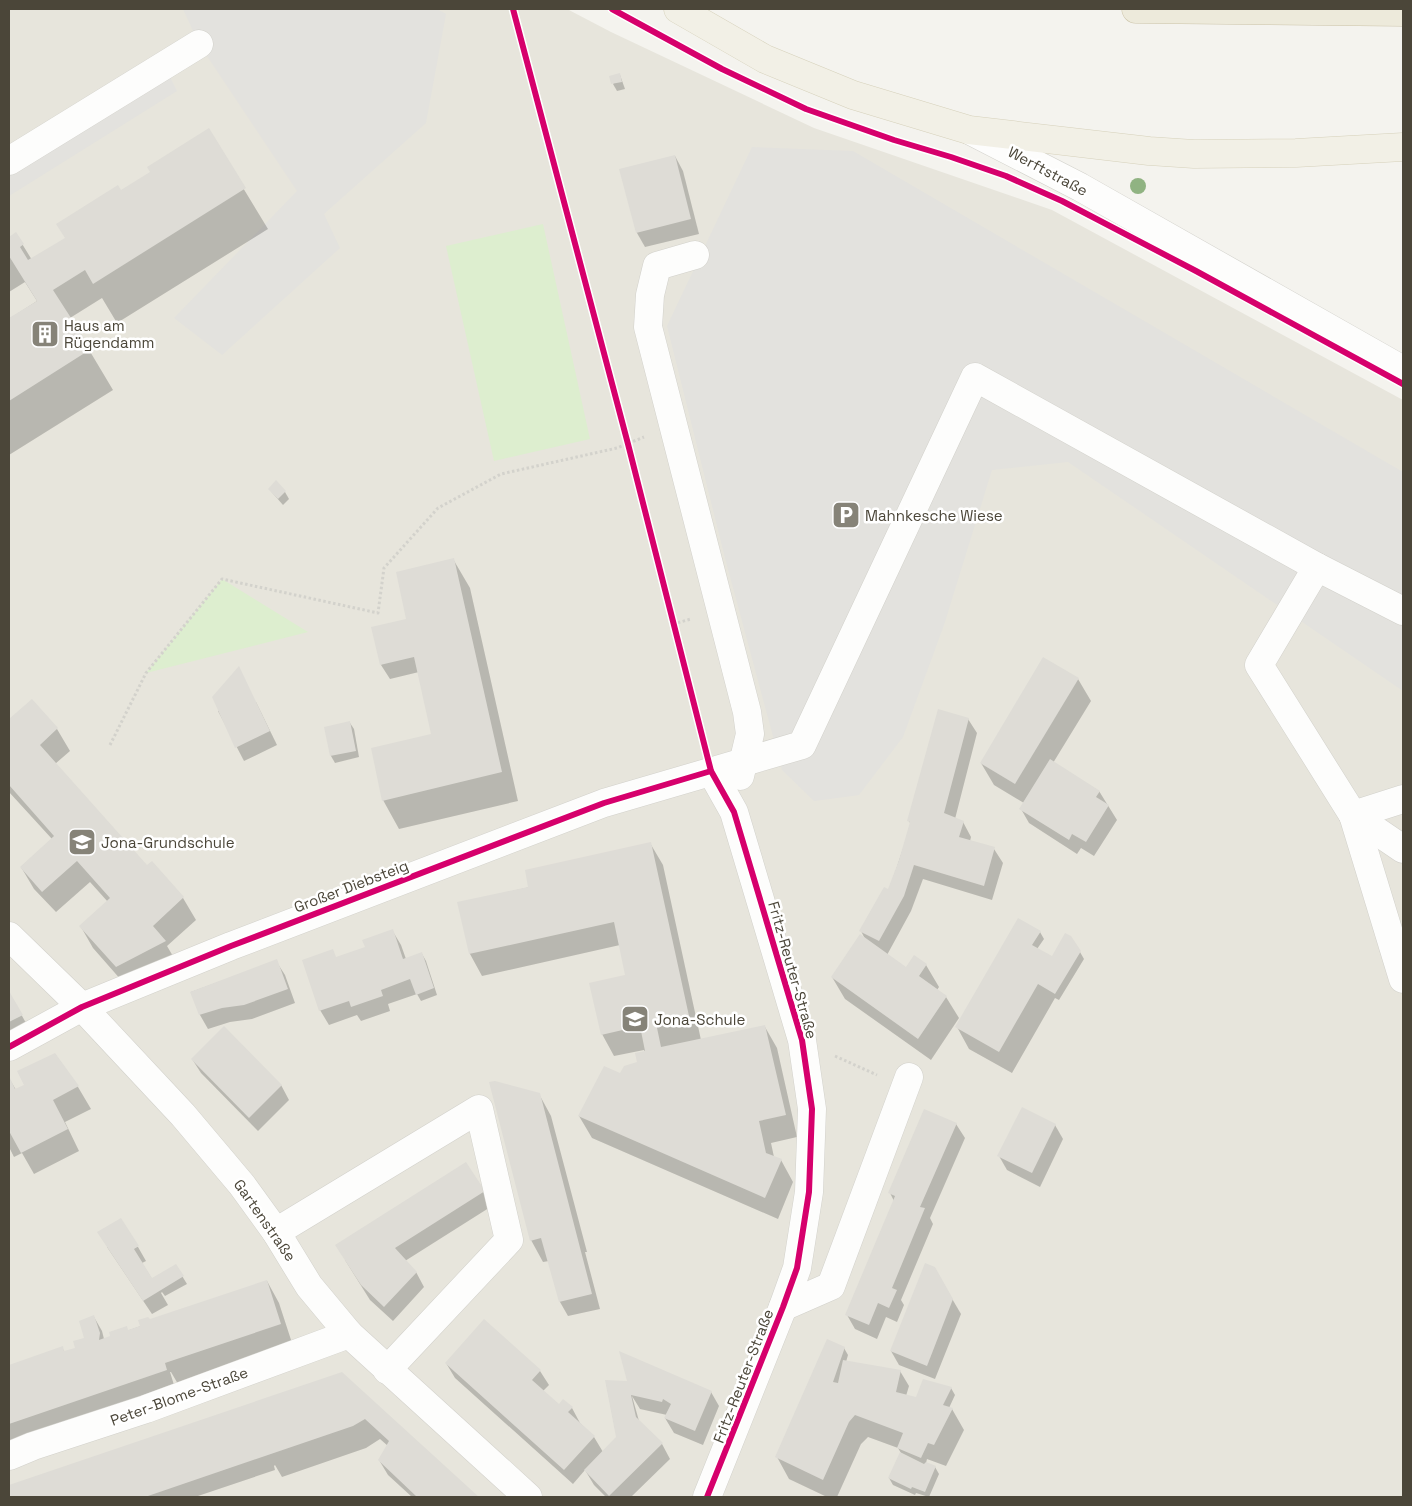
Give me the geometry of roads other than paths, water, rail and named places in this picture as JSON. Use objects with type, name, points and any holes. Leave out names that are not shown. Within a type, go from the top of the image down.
[{"type":"highway","points":[[1136,9],[1403,12]]},
{"type":"main road","name":"Werftstraße","points":[[678,9],[765,59],[853,95],[969,130]]},
{"type":"main road","points":[[969,130],[1139,150],[1194,154],[1296,153],[1403,147]]},
{"type":"street","points":[[9,161],[199,44]]},
{"type":"street","name":"Werftstraße","points":[[969,130],[1080,187],[1403,370]]},
{"type":"street","points":[[695,255],[657,266],[650,294],[648,327],[747,712],[750,734],[742,762],[734,812]]},
{"type":"street","name":"Großer Diebsteig","points":[[9,1047],[82,1007],[231,946],[594,806],[802,745],[976,378],[1317,567]]},
{"type":"street","points":[[1403,611],[1317,567],[1258,665],[1353,815],[1398,944],[1403,978]]},
{"type":"street","name":"Fritz-Reuter-Straße","points":[[708,1497],[797,1268],[810,1192],[812,1109],[802,1040],[734,812],[711,771]]},
{"type":"street","points":[[1353,815],[1403,799]]},
{"type":"street","points":[[1353,815],[1403,849]]},
{"type":"street","name":"Gartenstraße","points":[[9,936],[82,1007],[183,1115],[242,1185],[276,1232],[309,1286],[349,1334],[528,1497]]},
{"type":"street","points":[[783,1307],[831,1286],[907,1083]]},
{"type":"street","points":[[276,1232],[479,1109],[508,1240],[388,1370]]},
{"type":"street","name":"Peter-Blome-Straße","points":[[9,1456],[33,1446],[146,1409],[349,1334]]},
{"type":"place","name":"Haus am Rügendamm","points":[[45,334]]},
{"type":"place","name":"Mahnkesche Wiese","points":[[846,515]]},
{"type":"place","name":"Jona-Grundschule","points":[[82,842]]},
{"type":"place","name":"Jona-Schule","points":[[635,1019]]}]
